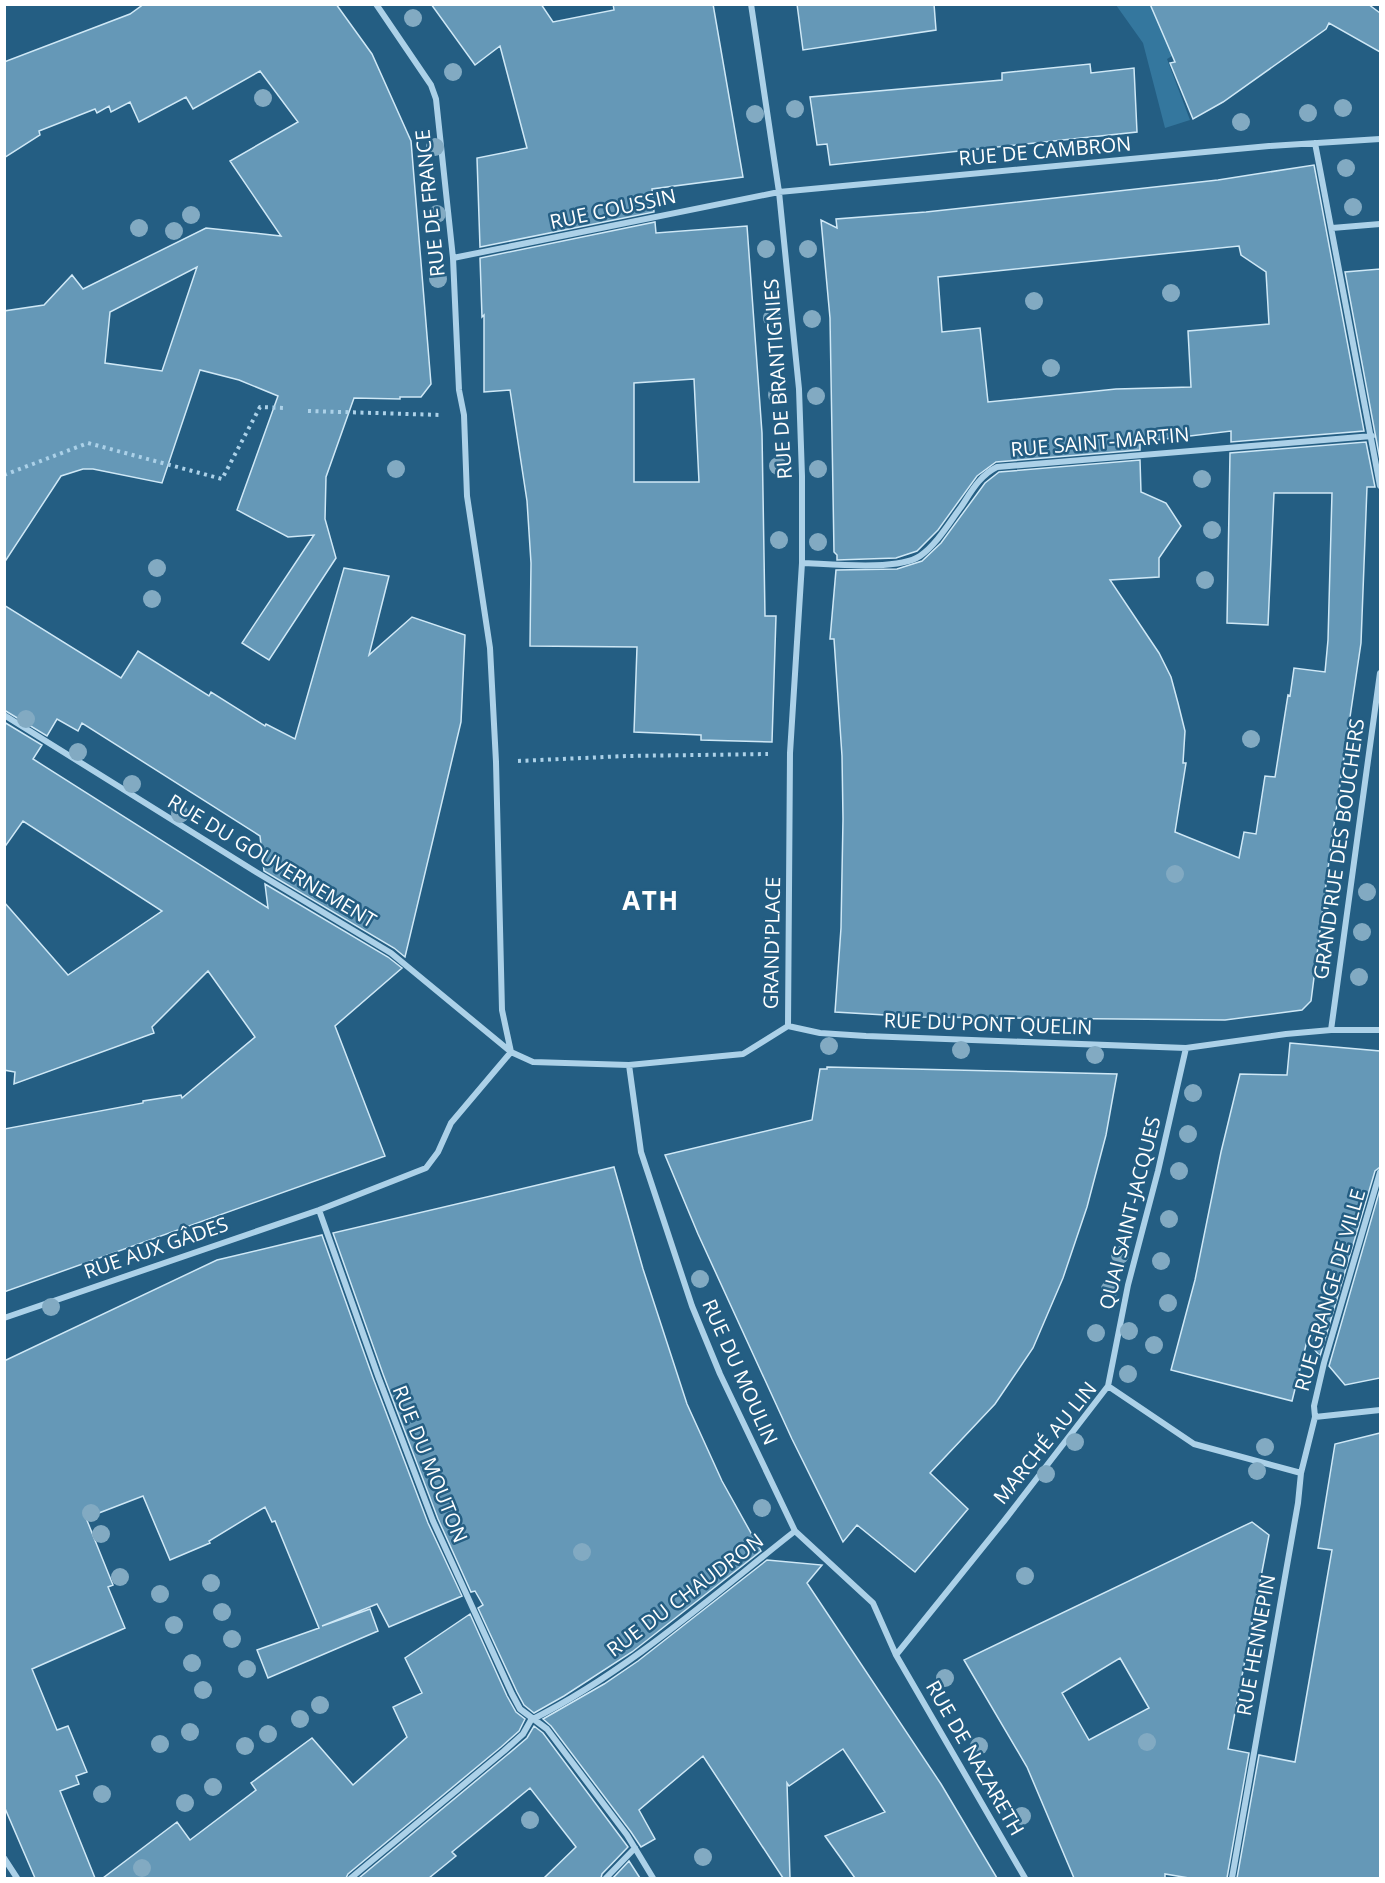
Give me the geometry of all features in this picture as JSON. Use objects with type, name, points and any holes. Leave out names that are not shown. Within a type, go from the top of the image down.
[{"type":"street","name":"RUE DE FRANCE","points":[[376,4],[431,85],[436,99],[453,258],[467,496],[490,648],[496,762]]},
{"type":"street","name":"RUE DE BRANTIGNIES","points":[[751,4],[779,192],[799,389],[802,563],[790,753]]},
{"type":"street","name":"RUE DE CAMBRON","points":[[779,192],[1380,139]]},
{"type":"street","points":[[1315,143],[1380,486]]},
{"type":"street","name":"RUE COUSSIN","points":[[453,258],[779,192]]},
{"type":"street","points":[[1332,228],[1380,224]]},
{"type":"street","name":"RUE SAINT-MARTIN","points":[[802,563],[900,564],[919,556],[943,531],[979,481],[989,471],[998,467],[1372,436]]},
{"type":"street","name":"GRAND'RUE DES BOUCHERS","points":[[1330,1030],[1380,673]]},
{"type":"street","name":"RUE DU GOUVERNEMENT","points":[[4,715],[255,872],[391,953],[511,1052]]},
{"type":"street","name":"GRAND'PLACE","points":[[511,1052],[533,1062],[630,1065],[742,1054],[788,1026],[790,753]]},
{"type":"street","points":[[319,1210],[426,1168],[438,1152],[451,1123],[511,1052],[501,1010],[496,762]]},
{"type":"street","name":"RUE DU PONT QUELIN","points":[[788,1026],[820,1033],[866,1036],[1186,1048],[1265,1036],[1330,1030],[1380,1030]]},
{"type":"street","name":"QUAI SAINT-JACQUES","points":[[1108,1386],[1128,1285],[1158,1171],[1186,1048]]},
{"type":"street","name":"RUE DU MOULIN","points":[[630,1065],[641,1152],[692,1306],[720,1374],[795,1532],[873,1603],[896,1655]]},
{"type":"street","name":"RUE GRANGE DE VILLE","points":[[1315,1417],[1314,1407],[1324,1363],[1380,1172]]},
{"type":"street","name":"RUE AUX GÂDES","points":[[4,1318],[319,1210]]},
{"type":"street","name":"RUE DU MOUTON","points":[[319,1210],[378,1376],[434,1521],[512,1695],[520,1709],[531,1720],[547,1729],[635,1848],[653,1878]]},
{"type":"street","name":"MARCHÉ AU LIN","points":[[896,1655],[1004,1521],[1108,1386],[1194,1444],[1301,1473]]},
{"type":"street","points":[[1315,1417],[1380,1410]]},
{"type":"street","name":"RUE HENNEPIN","points":[[1232,1878],[1296,1514],[1301,1473],[1315,1417]]},
{"type":"street","name":"RUE DU CHAUDRON","points":[[531,1720],[560,1706],[677,1626],[795,1532]]},
{"type":"street","name":"RUE DE NAZARETH","points":[[896,1655],[1025,1878]]},
{"type":"street","points":[[351,1878],[504,1751],[523,1734],[531,1720]]},
{"type":"street","points":[[606,1878],[635,1848]]},
{"type":"street","points":[[4,1858],[17,1878]]},
{"type":"path","points":[[4,475],[88,443],[222,479],[260,407],[284,408]]},
{"type":"path","points":[[308,411],[464,416]]},
{"type":"path","points":[[496,762],[626,756],[790,753]]},
{"type":"shaded area","points":[[1116,5],[1158,5],[1179,52],[1167,59],[1190,120],[1165,128],[1143,43]]},
{"type":"building","points":[[144,4],[336,4],[372,54],[411,141],[431,384],[421,397],[354,398],[326,477],[325,519],[336,558],[269,660],[242,643],[314,535],[288,537],[237,510],[278,396],[239,380],[200,370],[162,483],[93,469],[83,469],[61,476],[4,563],[4,311],[44,305],[72,275],[83,289],[206,228],[281,236],[230,161],[298,122],[260,71],[193,109],[186,97],[139,122],[130,102],[111,112],[109,106],[97,113],[95,109],[39,131],[40,135],[4,158],[4,62],[130,14]],"holes":[[[197,267],[162,371],[105,363],[110,312]]]},
{"type":"building","points":[[431,4],[541,4],[553,22],[614,10],[613,4],[713,4],[743,177],[652,189],[654,212],[480,247],[477,158],[527,148],[500,46],[475,65]]},
{"type":"building","points":[[797,4],[934,4],[936,30],[803,50]]},
{"type":"building","points":[[1150,4],[1368,4],[1380,13],[1380,52],[1329,23],[1326,29],[1223,102],[1193,119],[1170,63],[1175,62]]},
{"type":"building","points":[[1090,64],[1091,73],[1134,68],[1137,132],[830,165],[827,144],[817,145],[810,97],[1002,80],[1002,73]]},
{"type":"building","points":[[1314,165],[1364,431],[1231,442],[1231,431],[1140,442],[1140,450],[996,462],[977,476],[938,530],[917,551],[896,558],[837,560],[834,552],[830,318],[821,220],[837,228],[836,219],[926,212],[1218,180]],"holes":[[[1239,246],[1241,255],[1266,272],[1269,324],[1188,331],[1191,387],[1116,389],[988,402],[980,328],[942,332],[938,277]]]},
{"type":"building","points":[[655,222],[656,233],[747,226],[762,433],[765,616],[776,616],[772,742],[701,740],[701,735],[634,732],[637,647],[530,646],[531,563],[527,501],[510,390],[484,392],[484,315],[482,317],[480,258]],"holes":[[[694,379],[699,482],[634,482],[634,383]]]},
{"type":"building","points":[[1380,269],[1380,460],[1345,272]]},
{"type":"building","points":[[1366,442],[1375,487],[1367,487],[1361,643],[1311,1001],[1302,1010],[1225,1020],[919,1017],[835,1012],[841,928],[843,819],[842,756],[834,639],[830,639],[836,570],[897,569],[922,561],[941,543],[985,483],[999,472],[1140,460],[1141,492],[1166,503],[1181,526],[1159,558],[1159,577],[1110,580],[1159,653],[1171,677],[1178,703],[1185,731],[1183,763],[1186,763],[1175,832],[1239,858],[1244,832],[1256,834],[1265,776],[1275,777],[1294,668],[1325,672],[1332,493],[1274,493],[1268,625],[1227,623],[1230,453]]},
{"type":"building","points":[[344,568],[389,576],[369,655],[412,617],[465,635],[461,722],[405,957],[394,948],[264,871],[260,836],[82,723],[78,731],[57,719],[47,736],[4,710],[4,605],[121,678],[138,651],[209,696],[211,692],[265,726],[266,724],[295,739]]},
{"type":"building","points":[[4,722],[42,745],[33,759],[268,908],[265,884],[388,957],[402,968],[335,1026],[385,1156],[4,1292],[4,1129],[143,1103],[143,1101],[181,1095],[182,1098],[255,1037],[208,971],[152,1027],[154,1033],[14,1084],[15,1072],[4,1070],[4,902],[68,975],[162,911],[23,821],[4,848]]},
{"type":"building","points":[[1290,1043],[1380,1051],[1380,1167],[1375,1171],[1320,1356],[1307,1341],[1292,1401],[1171,1370],[1195,1280],[1221,1152],[1240,1074],[1287,1075]]},
{"type":"building","points":[[827,1067],[1117,1074],[1106,1135],[1087,1207],[1063,1278],[1033,1348],[995,1404],[930,1473],[968,1509],[915,1572],[857,1525],[843,1542],[792,1439],[698,1234],[665,1155],[812,1120],[820,1069],[827,1069]]},
{"type":"building","points":[[614,1167],[643,1269],[687,1404],[722,1481],[761,1551],[632,1652],[534,1713],[524,1705],[517,1692],[478,1608],[483,1605],[475,1591],[471,1592],[438,1519],[333,1233]]},
{"type":"building","points":[[1380,1189],[1380,1378],[1345,1385],[1329,1366]]},
{"type":"building","points":[[322,1235],[428,1523],[462,1596],[389,1627],[377,1604],[322,1626],[370,1609],[378,1631],[268,1678],[257,1650],[319,1628],[275,1521],[272,1522],[265,1507],[209,1541],[210,1543],[170,1560],[143,1496],[86,1518],[113,1585],[108,1587],[125,1628],[32,1669],[57,1730],[68,1726],[87,1772],[76,1776],[79,1784],[60,1791],[95,1878],[35,1878],[4,1806],[4,1361],[217,1260]]},
{"type":"building","points":[[1380,1433],[1380,1878],[1237,1878],[1259,1755],[1295,1762],[1332,1550],[1318,1548],[1335,1444]]},
{"type":"building","points":[[1252,1522],[1269,1535],[1228,1749],[1249,1753],[1227,1878],[1189,1878],[1165,1874],[1165,1878],[1074,1878],[1027,1767],[964,1660]],"holes":[[[1120,1658],[1149,1708],[1089,1740],[1062,1693]]]},
{"type":"building","points":[[767,1560],[822,1565],[807,1583],[941,1784],[997,1878],[855,1878],[825,1836],[885,1812],[843,1749],[789,1786],[787,1783],[790,1878],[783,1878],[703,1756],[639,1810],[655,1839],[641,1847],[551,1726],[543,1719],[604,1684],[638,1661]]},
{"type":"building","points":[[470,1614],[507,1696],[516,1712],[525,1719],[519,1731],[501,1747],[346,1878],[103,1878],[177,1822],[190,1840],[256,1790],[251,1783],[312,1738],[353,1785],[407,1737],[393,1707],[422,1693],[405,1658]]},
{"type":"building","points":[[534,1726],[543,1733],[628,1847],[602,1874],[601,1878],[544,1878],[576,1847],[530,1788],[452,1852],[456,1856],[429,1878],[359,1878],[527,1738]]},
{"type":"building","points":[[629,1861],[640,1878],[613,1878]]},
{"type":"district","name":"ATH","points":[[651,901]]}]
